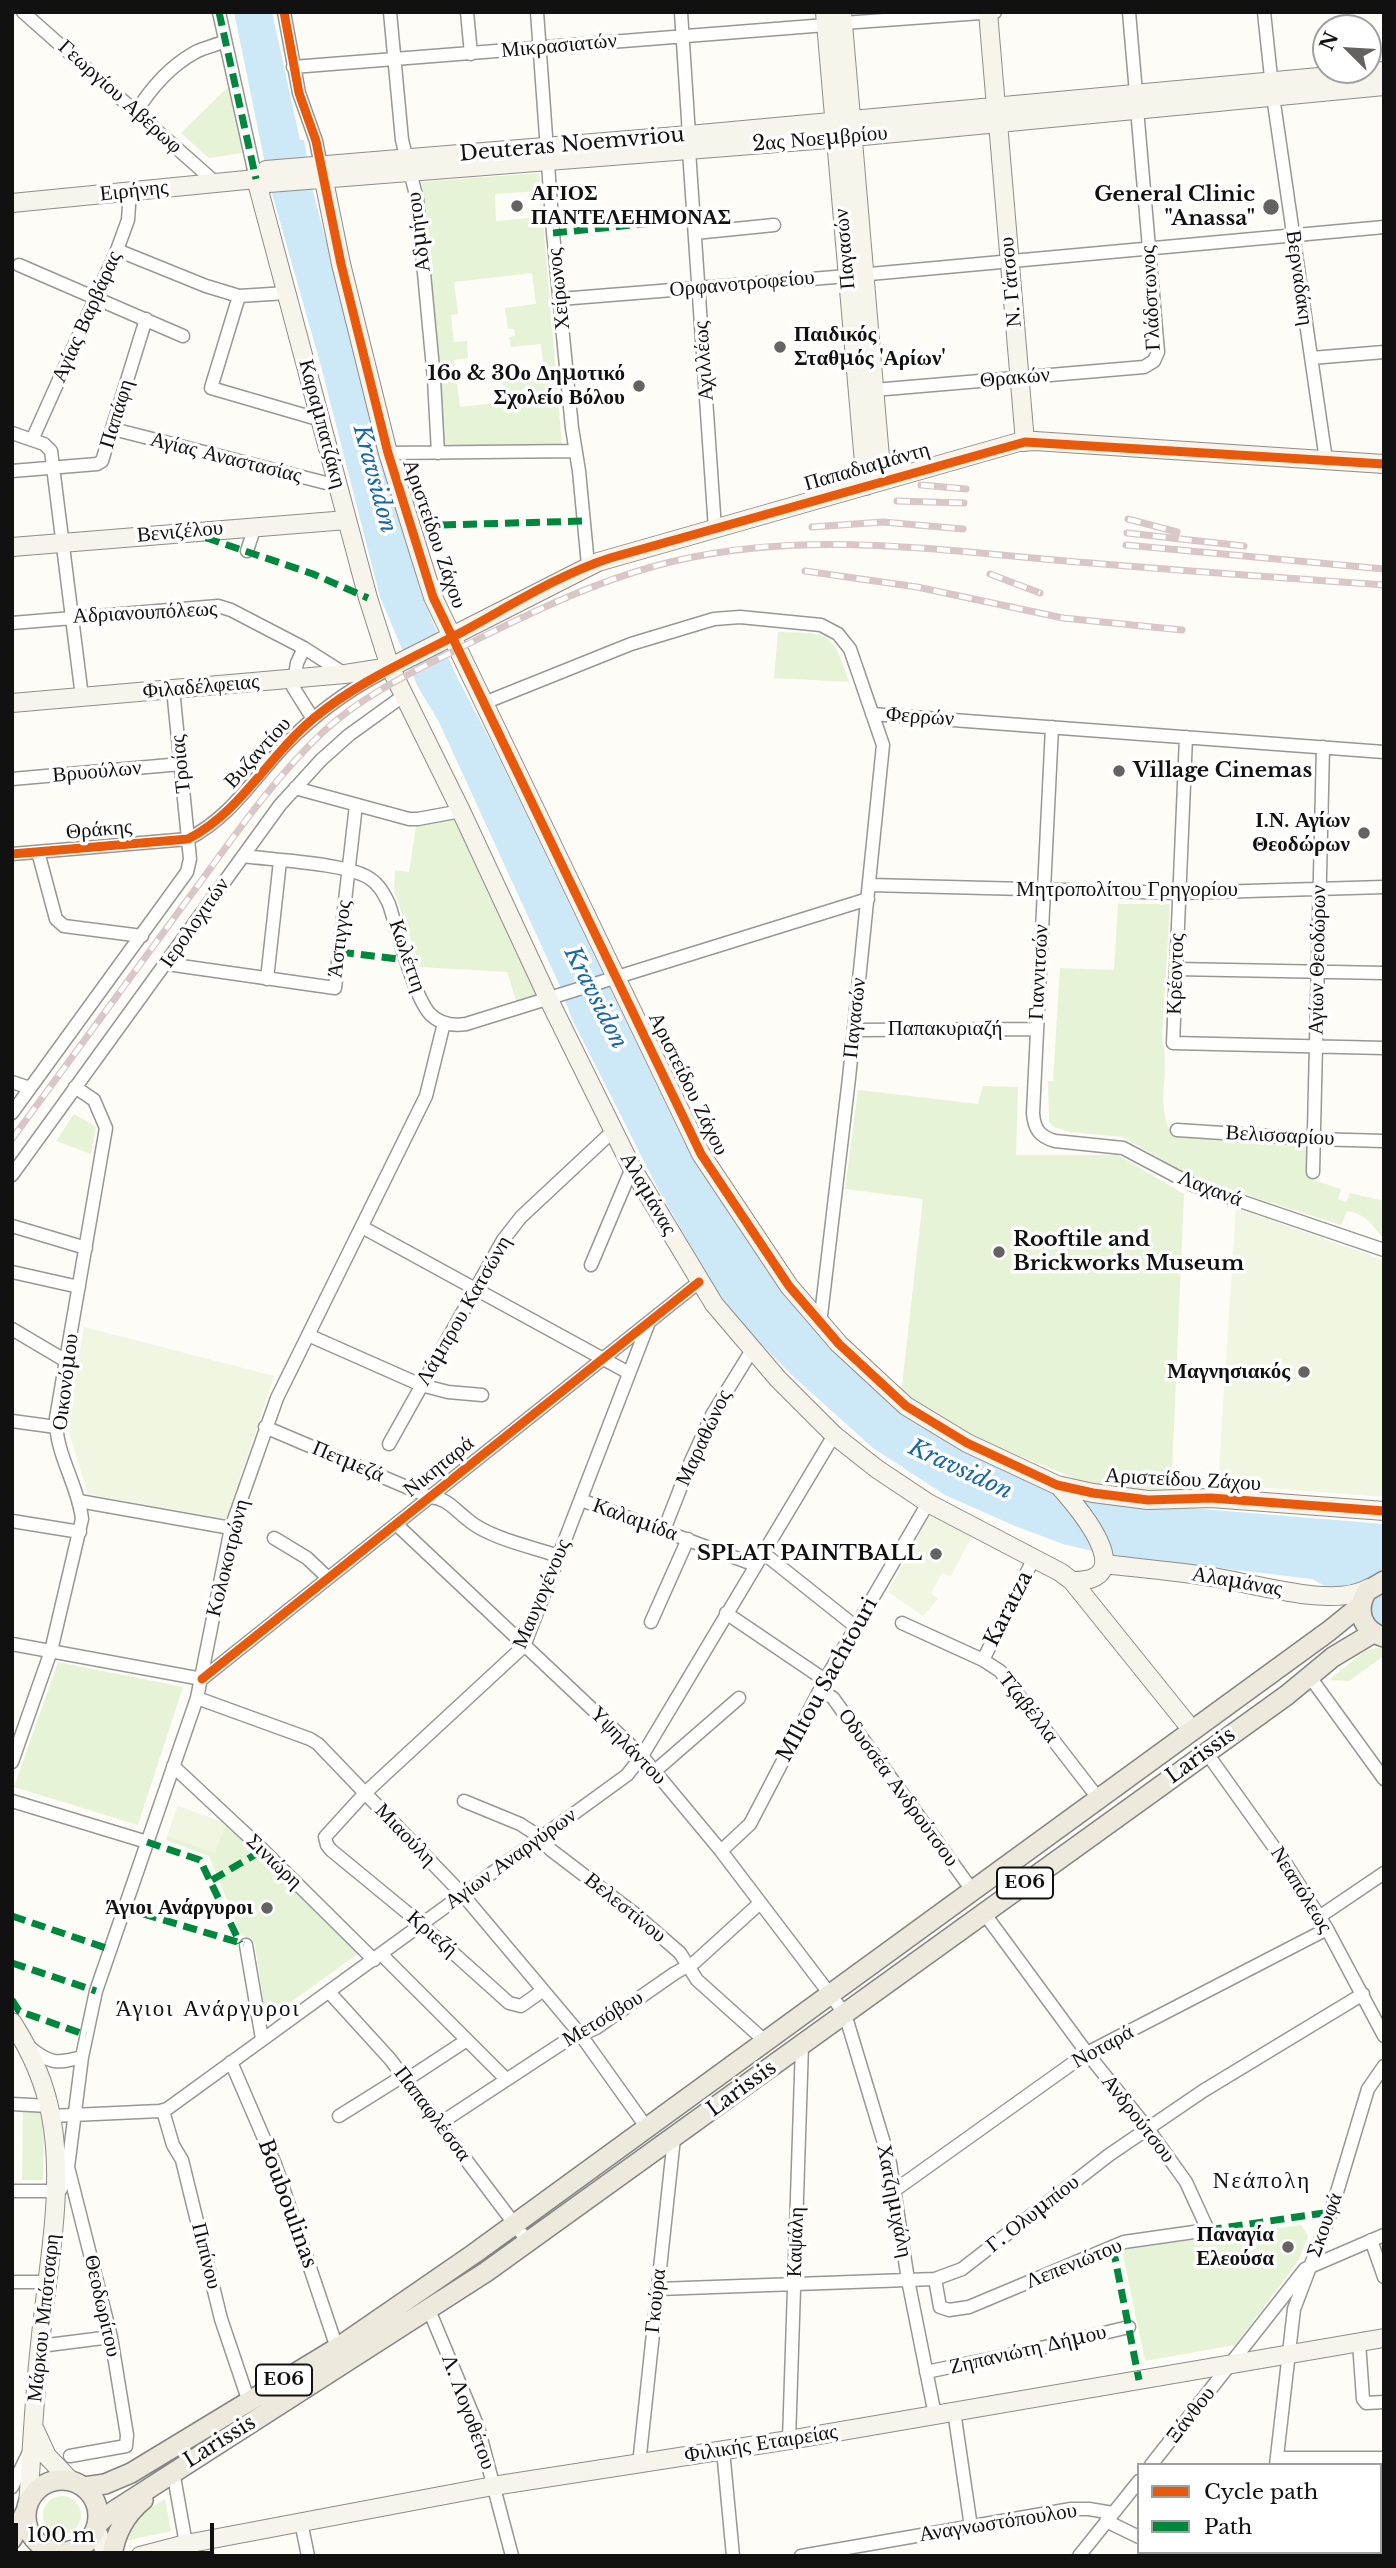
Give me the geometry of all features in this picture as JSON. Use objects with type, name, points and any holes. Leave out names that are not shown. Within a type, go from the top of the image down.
[{"type":"main road","name":"ΕΟ6","points":[[1367,1592],[1364,1623],[1378,1635]]},
{"type":"main road","name":"Larissis","points":[[77,2484],[105,2484],[126,2476],[337,2348],[648,2128],[1329,1631],[1367,1592]]},
{"type":"main road","name":"Larissis","points":[[96,2527],[116,2508],[429,2310],[528,2242],[1310,1677],[1333,1657],[1378,1635]]},
{"type":"main road","points":[[109,2556],[126,2518],[173,2472]]},
{"type":"main road","name":"ΕΟ6","points":[[12,2539],[32,2496],[43,2485],[58,2480],[77,2484]]},
{"type":"main road","points":[[77,2484],[96,2503],[96,2527]]},
{"type":"main road","points":[[27,2507],[29,2530],[38,2542],[51,2550],[73,2552]]},
{"type":"main road","name":"ΕΟ6","points":[[44,2556],[73,2552],[85,2544],[96,2527]]},
{"type":"street","name":"Γεωργίου Αβέρωφ","points":[[23,12],[216,183]]},
{"type":"street","points":[[219,12],[263,178]]},
{"type":"street","points":[[284,12],[316,173]]},
{"type":"street","name":"Αδμήτου","points":[[390,12],[402,140],[420,226],[438,453]]},
{"type":"street","points":[[467,12],[471,54]]},
{"type":"street","name":"Χείρωνος","points":[[537,12],[560,299],[588,565]]},
{"type":"street","name":"Αχιλλέως","points":[[681,12],[715,529]]},
{"type":"street","name":"Ν. Γάτσου","points":[[988,12],[1025,442]]},
{"type":"street","name":"Μικρασιατών","points":[[293,67],[682,36],[834,18],[995,12]]},
{"type":"street","name":"Γλάδστωνος","points":[[1129,12],[1158,352],[1154,361]]},
{"type":"street","name":"Βερναδάκη","points":[[1264,12],[1272,89],[1326,460]]},
{"type":"street","name":"Παγασών","points":[[834,18],[874,483]]},
{"type":"street","points":[[136,112],[150,89],[177,65],[194,53],[225,41]]},
{"type":"street","name":"2ας Νοεμβρίου","points":[[1272,89],[1384,71]]},
{"type":"street","name":"2ας Νοεμβρίου","points":[[263,178],[843,130],[1272,89],[1384,86]]},
{"type":"street","name":"Αριστείδου Ζάχου","points":[[316,173],[388,453],[448,639],[484,702],[701,1154],[789,1286],[820,1324],[881,1384],[914,1411],[967,1443],[1063,1491],[1148,1500],[1211,1498],[1384,1511]]},
{"type":"street","name":"Ειρήνης","points":[[12,203],[263,178]]},
{"type":"street","name":"Καραμπατζάκη","points":[[263,178],[287,293],[347,520],[395,665]]},
{"type":"street","name":"Αγίας Βαρβάρας","points":[[32,440],[117,250],[128,220],[130,191]]},
{"type":"street","points":[[695,233],[774,225]]},
{"type":"street","name":"Ορφανοτροφείου","points":[[560,299],[1009,262],[1384,227]]},
{"type":"street","points":[[117,250],[239,296],[287,293]]},
{"type":"street","points":[[19,265],[183,336]]},
{"type":"street","name":"Παγασών","points":[[856,275],[874,390],[874,483]]},
{"type":"street","points":[[239,296],[211,388],[321,420]]},
{"type":"street","name":"Παπάφη","points":[[54,467],[97,464],[103,461],[146,319]]},
{"type":"street","points":[[1311,358],[1384,352]]},
{"type":"street","name":"Θρακών","points":[[874,390],[1144,367],[1154,361]]},
{"type":"street","name":"Αγίας Αναστασίας","points":[[113,429],[338,486]]},
{"type":"street","points":[[12,433],[48,446],[51,451],[82,697]]},
{"type":"street","name":"Παπαδιαμάντη","points":[[395,665],[588,565],[1025,442],[1384,464]]},
{"type":"street","points":[[388,453],[575,451]]},
{"type":"street","points":[[12,471],[54,467]]},
{"type":"street","name":"Βενιζέλου","points":[[12,547],[347,520]]},
{"type":"street","points":[[247,551],[255,526]]},
{"type":"street","name":"Αδριανουπόλεως","points":[[12,623],[218,606],[304,648],[345,674]]},
{"type":"street","name":"Φερρών","points":[[484,702],[631,644],[729,617],[818,625],[836,633],[850,649],[872,714],[1384,752]]},
{"type":"street","points":[[304,648],[297,663],[294,691],[313,719]]},
{"type":"street","name":"Φιλαδέλφειας","points":[[12,703],[345,674],[395,665]]},
{"type":"street","name":"Αλαμάνας","points":[[395,665],[403,696],[461,811],[613,1131],[632,1168],[714,1304],[752,1350],[834,1435],[877,1469],[928,1503],[1034,1558],[1072,1581]]},
{"type":"street","name":"Βυζαντίου","points":[[188,839],[208,828],[229,811],[285,745],[313,719],[360,684],[395,665]]},
{"type":"street","name":"Τροίας","points":[[173,689],[188,839]]},
{"type":"street","name":"Ιερολοχιτών","points":[[12,1175],[167,964],[261,828],[295,788],[349,735],[403,696]]},
{"type":"street","name":"Παγασών","points":[[820,1324],[870,885],[883,745],[872,714]]},
{"type":"street","name":"Γιαννιτσών","points":[[1039,1132],[1034,1124],[1033,1113],[1052,727]]},
{"type":"street","name":"Κρέοντος","points":[[1185,737],[1173,1043],[1316,1047]]},
{"type":"street","name":"Αγίων Θεοδώρων","points":[[1313,1172],[1323,747]]},
{"type":"street","name":"Βρυούλων","points":[[12,779],[181,764]]},
{"type":"street","points":[[295,788],[418,819],[461,811]]},
{"type":"street","name":"Άστιγγος","points":[[167,964],[335,988],[356,805]]},
{"type":"street","points":[[12,1113],[187,872],[190,859],[188,839]]},
{"type":"street","name":"Θράκης","points":[[12,854],[188,839]]},
{"type":"street","points":[[38,852],[59,923],[64,926],[142,936]]},
{"type":"street","name":"Κωλέττη","points":[[243,856],[348,870],[369,878],[381,890],[389,904],[424,1005],[433,1016],[444,1023]]},
{"type":"street","points":[[267,979],[280,861]]},
{"type":"street","name":"Μητροπολίτου Γρηγορίου","points":[[870,885],[1179,893],[1384,887]]},
{"type":"street","points":[[444,1023],[466,1024],[549,1000],[868,899]]},
{"type":"street","points":[[1176,969],[1384,973]]},
{"type":"street","name":"Κολοκοτρώνη","points":[[74,2116],[82,2057],[96,1991],[197,1698],[231,1528],[265,1427],[426,1096],[444,1023]]},
{"type":"street","name":"Παπακυριαζή","points":[[854,1030],[1036,1029]]},
{"type":"street","points":[[1316,1047],[1384,1048]]},
{"type":"street","points":[[12,1082],[30,1088]]},
{"type":"street","name":"Οικονόμου","points":[[12,1762],[51,1651],[82,1519],[56,1427],[106,1128],[94,1100],[75,1087]]},
{"type":"street","name":"Βελισσαρίου","points":[[1177,1130],[1384,1141]]},
{"type":"street","name":"Λάμπρου Κατσώνη","points":[[390,1444],[503,1240],[521,1217],[613,1131]]},
{"type":"street","name":"Λαχανά","points":[[1039,1132],[1055,1141],[1123,1148],[1209,1191],[1384,1250]]},
{"type":"street","points":[[591,1265],[632,1168]]},
{"type":"street","points":[[12,1226],[86,1248]]},
{"type":"street","points":[[362,1227],[629,1373]]},
{"type":"street","points":[[12,1272],[79,1287]]},
{"type":"street","name":"Νικηταρά","points":[[202,1679],[699,1282]]},
{"type":"street","name":"Μαυγογένους","points":[[325,1841],[326,1832],[365,1793],[512,1660],[524,1646],[649,1322]]},
{"type":"street","points":[[12,1329],[66,1361]]},
{"type":"street","points":[[308,1335],[421,1385],[448,1392],[482,1395]]},
{"type":"street","name":"Μαραθώνος","points":[[664,1530],[712,1415],[752,1350]]},
{"type":"street","points":[[12,1421],[56,1427]]},
{"type":"street","name":"Πετμεζά","points":[[265,1427],[430,1497],[439,1497],[476,1526],[559,1556]]},
{"type":"street","name":"Αγίων Αναργύρων","points":[[163,2111],[627,1775],[642,1756],[834,1435]]},
{"type":"street","points":[[1063,1491],[1102,1544],[1104,1559],[1092,1578],[1072,1581]]},
{"type":"street","name":"Καλαμίδα","points":[[581,1500],[755,1565]]},
{"type":"street","points":[[79,1501],[231,1528]]},
{"type":"street","name":"MIltou Sachtouri","points":[[721,1851],[750,1824],[823,1685],[928,1503]]},
{"type":"street","points":[[12,1521],[80,1532]]},
{"type":"street","name":"Υψηλάντου","points":[[396,1524],[642,1756],[721,1851],[829,1994]]},
{"type":"street","points":[[274,1538],[307,1558],[328,1578]]},
{"type":"street","name":"Καλαμίδα","points":[[651,1622],[688,1539]]},
{"type":"street","points":[[762,1552],[856,1627]]},
{"type":"street","name":"Karatza","points":[[983,1660],[1034,1558]]},
{"type":"street","name":"Αλαμάνας","points":[[1104,1559],[1316,1596],[1339,1597],[1367,1592]]},
{"type":"street","points":[[1072,1581],[1192,1730]]},
{"type":"street","points":[[726,1614],[823,1685]]},
{"type":"street","name":"Τζαβέλλα","points":[[902,1623],[983,1660],[1000,1671],[1098,1798]]},
{"type":"street","points":[[12,1644],[202,1679]]},
{"type":"street","points":[[1310,1677],[1384,1779]]},
{"type":"street","name":"Οδυσσέα Ανδρούτσου","points":[[823,1685],[972,1890]]},
{"type":"street","name":"Μιαούλη","points":[[197,1698],[315,1742],[463,1895],[580,2034],[648,2128]]},
{"type":"street","points":[[655,1771],[738,1698]]},
{"type":"street","name":"Νεαπόλεως","points":[[1206,1752],[1286,1864],[1320,1917],[1384,2036]]},
{"type":"street","name":"Σινιώρη","points":[[173,1766],[467,2039],[506,2079]]},
{"type":"street","points":[[12,1801],[147,1842]]},
{"type":"street","name":"Βελεστίνου","points":[[464,1801],[526,1827],[680,1953],[697,1980],[765,2041]]},
{"type":"street","name":"Κριεζή","points":[[325,1841],[331,1850],[421,1924],[513,2006],[522,2006],[542,1991]]},
{"type":"street","points":[[1320,1917],[1384,1873]]},
{"type":"street","name":"Μετσόβου","points":[[439,2124],[506,2079],[580,2034],[596,2028],[703,1957],[760,1903]]},
{"type":"street","name":"Ανδρούτσου","points":[[984,1913],[1087,2053],[1148,2129],[1192,2192],[1208,2230]]},
{"type":"street","name":"Νοταρά","points":[[895,2190],[1087,2053],[1326,1929]]},
{"type":"street","points":[[246,1945],[262,2039]]},
{"type":"street","name":"Παπαφλέσσα","points":[[329,1992],[404,2078],[528,2242]]},
{"type":"street","name":"Χατζημιχάλη","points":[[829,1994],[845,2014],[890,2163],[908,2280],[935,2415]]},
{"type":"street","name":"Γ. Ολυμπίου","points":[[658,2289],[935,2279],[962,2269],[1110,2155],[1203,2091],[1363,1994]]},
{"type":"street","name":"Μάρκου Μπότσαρη","points":[[12,2022],[24,2043],[50,2111],[55,2191],[27,2507]]},
{"type":"street","points":[[339,2116],[467,2039]]},
{"type":"street","points":[[24,2043],[53,2062],[82,2057]]},
{"type":"street","name":"Καψάλη","points":[[789,2440],[802,2045]]},
{"type":"street","name":"Bouboulinas","points":[[231,2062],[275,2164],[337,2348]]},
{"type":"street","name":"Σκουφά","points":[[1231,2364],[1298,2277],[1311,2266],[1331,2212],[1368,2089],[1384,2066]]},
{"type":"street","points":[[12,2104],[74,2116],[163,2111]]},
{"type":"street","name":"Πιπίνου","points":[[163,2111],[173,2145],[182,2160],[221,2319],[249,2402]]},
{"type":"street","name":"Μάρκου Μπότσαρη","points":[[54,2212],[68,2167],[74,2116]]},
{"type":"street","name":"Γκούρα","points":[[639,2464],[674,2138]]},
{"type":"street","name":"Θεοδωρίτου","points":[[68,2167],[111,2337],[127,2435],[126,2446],[70,2456]]},
{"type":"street","points":[[12,2190],[55,2191]]},
{"type":"street","name":"Λεπενιώτου","points":[[944,2309],[978,2304],[1125,2242],[1208,2230]]},
{"type":"street","points":[[1384,2277],[1378,2238],[1311,2266],[1294,2309],[1277,2462],[1384,2458]]},
{"type":"street","name":"Χατζημιχάλη","points":[[935,2279],[938,2304],[944,2309]]},
{"type":"street","points":[[12,2282],[47,2282]]},
{"type":"street","name":"Λ. Λογοθέτου","points":[[429,2310],[478,2427],[512,2556]]},
{"type":"street","name":"Ζηπανιώτη Δήμου","points":[[926,2372],[1129,2327]]},
{"type":"street","points":[[40,2346],[111,2337]]},
{"type":"street","name":"Φιλικής Εταιρείας","points":[[140,2556],[187,2544],[493,2486],[789,2440],[1384,2338]]},
{"type":"street","points":[[1359,2342],[1363,2399],[1366,2403],[1384,2402]]},
{"type":"street","name":"Ξάνθου","points":[[1153,2463],[1231,2364]]},
{"type":"street","points":[[954,2412],[971,2527]]},
{"type":"street","points":[[33,2423],[43,2450],[77,2484]]},
{"type":"street","points":[[12,2487],[31,2448]]},
{"type":"street","points":[[723,2450],[733,2556]]},
{"type":"street","points":[[173,2472],[187,2544]]},
{"type":"street","points":[[1079,2556],[1137,2483]]},
{"type":"street","name":"Αναγνωστόπουλου","points":[[801,2556],[872,2549],[971,2527],[1072,2509],[1089,2509],[1110,2517],[1137,2536]]},
{"type":"street","points":[[301,2522],[308,2556]]},
{"type":"street","points":[[96,2527],[109,2556]]},
{"type":"green space","points":[[232,83],[248,152],[209,158],[181,133]]},
{"type":"green space","points":[[539,173],[562,445],[441,446],[439,384],[422,182]],"holes":[[[539,191],[541,217],[496,221],[495,194]],[[532,273],[536,304],[505,308],[508,329],[514,329],[515,336],[509,337],[511,347],[541,344],[544,373],[511,377],[509,370],[501,371],[505,402],[460,407],[454,360],[468,358],[467,341],[454,342],[451,315],[458,314],[454,282]]]},
{"type":"green space","points":[[778,632],[809,633],[827,639],[838,653],[849,682],[774,678]]},
{"type":"green space","points":[[457,818],[540,996],[517,1003],[507,972],[420,967],[394,890],[395,870],[409,872],[416,826]]},
{"type":"green space","points":[[1118,904],[1170,904],[1162,1039],[1165,1062],[1163,1096],[1169,1129],[1182,1136],[1309,1145],[1308,1178],[1341,1189],[1338,1199],[1346,1202],[1350,1193],[1384,1201],[1384,1239],[1359,1214],[1347,1211],[1341,1225],[1194,1178],[1123,1137],[1070,1132],[1054,1127],[1049,1122],[1048,1081],[1053,1081],[1060,968],[1114,970]]},
{"type":"green space","points":[[983,1086],[1018,1087],[1016,1155],[1118,1155],[1184,1194],[1171,1495],[1078,1483],[1079,1480],[968,1435],[901,1394],[923,1199],[845,1189],[858,1090],[978,1104]]},
{"type":"green space","points":[[74,1114],[96,1127],[91,1154],[56,1141]]},
{"type":"green space","name":"Μαγνησιακός","points":[[1236,1208],[1384,1260],[1384,1497],[1218,1484]]},
{"type":"green space","points":[[84,1327],[274,1376],[226,1519],[88,1494],[69,1432],[69,1417]]},
{"type":"green space","name":"SPLAT PAINTBALL","points":[[930,1515],[972,1536],[951,1576],[942,1573],[931,1593],[938,1599],[923,1616],[888,1592]]},
{"type":"green space","points":[[1384,1646],[1384,1656],[1349,1681],[1329,1680],[1365,1651]]},
{"type":"green space","points":[[58,1662],[183,1687],[138,1825],[14,1787]]},
{"type":"green space","points":[[178,1806],[227,1824],[359,1953],[276,2013],[265,2013],[255,1944],[241,1934],[209,1856],[166,1840]]},
{"type":"green space","points":[[178,1806],[226,1824],[215,1853],[167,1836]]},
{"type":"green space","points":[[23,2109],[41,2110],[44,2123],[43,2180],[22,2180]]},
{"type":"green space","points":[[1301,2225],[1308,2236],[1299,2260],[1235,2345],[1145,2361],[1122,2250]]},
{"type":"green space","points":[[62,2496],[75,2502],[81,2515],[75,2528],[62,2534],[49,2528],[43,2515],[49,2502]]},
{"type":"green space","points":[[165,2499],[171,2531],[125,2541],[140,2514]]},
{"type":"water","name":"Kravsidon","points":[[234,12],[272,12],[300,140],[304,140],[313,192],[422,597],[455,673],[495,750],[682,1138],[710,1185],[785,1294],[903,1412],[945,1440],[1006,1472],[1052,1492],[1104,1501],[1384,1524],[1384,1627],[1312,1579],[1105,1554],[1063,1544],[945,1495],[873,1448],[795,1378],[749,1332],[723,1299],[655,1183],[572,1019],[559,984],[439,722],[418,687],[380,597],[321,366],[269,183]]},
{"type":"railway","points":[[921,485],[966,489]]},
{"type":"railway","points":[[897,501],[964,503]]},
{"type":"railway","points":[[1128,519],[1177,532]]},
{"type":"railway","points":[[812,527],[883,522],[963,529]]},
{"type":"railway","points":[[1127,533],[1244,546]]},
{"type":"railway","points":[[12,1139],[250,814],[323,732],[396,681],[500,628],[575,594],[626,575],[679,560],[724,551],[815,544],[907,547],[1384,585]]},
{"type":"railway","points":[[1126,545],[1384,569]]},
{"type":"railway","points":[[805,571],[917,587],[1063,618],[1182,630]]},
{"type":"railway","points":[[990,574],[1040,593]]},
{"type":"marked path","points":[[219,12],[256,179]]},
{"type":"marked path","points":[[553,233],[694,219]]},
{"type":"marked path","points":[[442,525],[584,521]]},
{"type":"marked path","points":[[186,531],[313,574],[368,598]]},
{"type":"marked path","points":[[340,952],[406,960]]},
{"type":"marked path","points":[[147,1842],[200,1860],[240,1943]]},
{"type":"marked path","points":[[212,1880],[263,1850]]},
{"type":"marked path","points":[[123,1908],[244,1944]]},
{"type":"marked path","points":[[12,1916],[109,1949]]},
{"type":"marked path","points":[[12,1963],[96,1991]]},
{"type":"marked path","points":[[12,2000],[19,2011],[86,2035]]},
{"type":"marked path","points":[[1208,2230],[1331,2212]]},
{"type":"marked path","points":[[1113,2248],[1139,2380]]},
{"type":"cycle path","points":[[284,12],[299,93],[316,141],[341,264],[388,453],[433,597],[701,1154],[789,1286],[839,1344],[906,1406],[967,1443],[1057,1485],[1148,1500],[1211,1498],[1384,1511]]},
{"type":"cycle path","points":[[12,854],[188,839],[224,814],[298,733],[349,693],[553,582],[610,558],[1025,442],[1384,464]]},
{"type":"cycle path","points":[[202,1679],[699,1282]]},
{"type":"place","name":"ΑΓΙΟΣ ΠΑΝΤΕΛΕΗΜΟΝΑΣ","points":[[517,206]]},
{"type":"place","name":"General Clinic \"Anassa\"","points":[[1271,207]]},
{"type":"place","name":"Παιδικός Σταθμός 'Αρίων'","points":[[780,347]]},
{"type":"place","name":"16ο & 30ο Δημοτικό Σχολείο Βόλου","points":[[639,386]]},
{"type":"place","name":"Village Cinemas","points":[[1119,771]]},
{"type":"place","name":"Ι.Ν. Αγίων Θεοδώρων","points":[[1364,833]]},
{"type":"place","name":"Rooftile and Brickworks Museum","points":[[999,1252]]},
{"type":"place","name":"Μαγνησιακός","points":[[1304,1372]]},
{"type":"place","name":"SPLAT PAINTBALL","points":[[936,1554]]},
{"type":"place","name":"Άγιοι Ανάργυροι","points":[[267,1908]]},
{"type":"place","name":"Παναγία Ελεούσα","points":[[1288,2247]]},
{"type":"district","name":"Άγιοι Ανάργυροι","points":[[208,2010]]},
{"type":"district","name":"Νεάπολη","points":[[1262,2182]]}]
